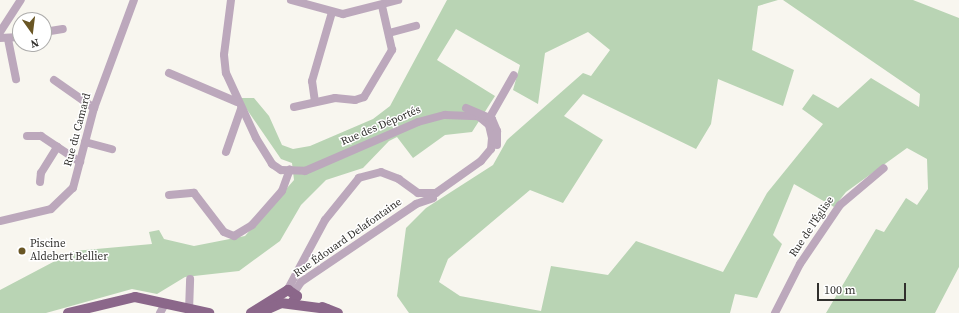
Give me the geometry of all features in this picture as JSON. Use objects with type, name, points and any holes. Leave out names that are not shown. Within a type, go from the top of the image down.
[{"type":"main road","points":[[68,313],[131,297],[165,310],[209,313]]},
{"type":"main road","points":[[259,313],[290,297]]},
{"type":"main road","points":[[251,313],[290,297],[338,313]]},
{"type":"street","points":[[0,32],[21,0]]},
{"type":"street","name":"Rue du Camard","points":[[0,221],[41,212],[59,204],[73,188],[94,108],[134,0]]},
{"type":"street","points":[[169,195],[194,193],[227,234],[237,235],[252,224],[282,191],[290,171],[276,161],[239,105],[224,59],[231,0]]},
{"type":"street","points":[[291,0],[320,4],[332,12],[347,13],[382,6],[398,0]]},
{"type":"street","points":[[294,107],[315,102],[364,97],[391,52],[389,33],[382,6]]},
{"type":"street","points":[[315,102],[312,80],[332,12]]},
{"type":"street","points":[[389,33],[416,26]]},
{"type":"street","points":[[52,30],[62,28]]},
{"type":"street","points":[[4,38],[16,79]]},
{"type":"street","points":[[169,73],[239,105]]},
{"type":"street","points":[[290,297],[301,268],[325,220],[359,178],[373,172],[386,173],[418,193],[416,204],[447,193],[492,157],[498,135],[490,117],[514,74]]},
{"type":"street","points":[[54,80],[94,108]]},
{"type":"street","points":[[226,152],[239,105]]},
{"type":"street","name":"Rue des Déportés","points":[[290,171],[306,166],[431,113],[468,108],[490,117]]},
{"type":"street","name":"Rue des Déportés","points":[[290,171],[305,171],[430,118],[464,113],[484,120],[492,141],[481,161],[445,189],[428,195],[418,193]]},
{"type":"street","points":[[27,136],[39,135],[80,162]]},
{"type":"street","points":[[85,142],[112,150]]},
{"type":"street","points":[[40,182],[41,173],[57,146]]},
{"type":"street","name":"Rue de l'Église","points":[[775,313],[802,260],[836,210],[855,189],[884,168]]},
{"type":"street","name":"Rue Édouard Delafontaine","points":[[290,297],[298,284],[416,204]]},
{"type":"street","points":[[301,268],[303,275],[310,276]]},
{"type":"street","points":[[185,311],[190,279]]},
{"type":"green space","points":[[447,0],[778,0],[758,6],[752,50],[794,70],[783,106],[718,79],[711,124],[696,149],[583,94],[564,116],[603,140],[563,203],[530,190],[448,259],[439,282],[460,296],[541,311],[551,266],[608,275],[636,241],[723,272],[767,193],[823,124],[802,109],[813,94],[838,108],[871,78],[919,107],[920,94],[783,0],[913,0],[959,18],[959,267],[935,313],[826,313],[876,229],[884,232],[906,198],[917,205],[928,189],[927,159],[907,148],[846,192],[834,207],[794,184],[773,235],[782,244],[757,298],[735,294],[730,313],[409,313],[397,296],[406,228],[426,208],[493,165],[507,140],[583,73],[591,76],[610,50],[588,32],[545,53],[538,104],[513,90],[520,65],[456,29],[437,60],[495,96],[472,132],[445,135],[413,158],[397,137],[389,141],[363,168],[326,180],[301,205],[280,241],[239,271],[185,277],[157,294],[132,289],[46,313],[0,313],[0,290],[74,251],[152,244],[149,232],[159,230],[164,239],[194,246],[245,236],[294,180],[292,163],[281,159],[239,98],[254,98],[269,116],[282,145],[293,149],[310,146],[373,119],[390,106]]},
{"type":"place","name":"Piscine Aldebert Bellier","points":[[22,251]]}]
